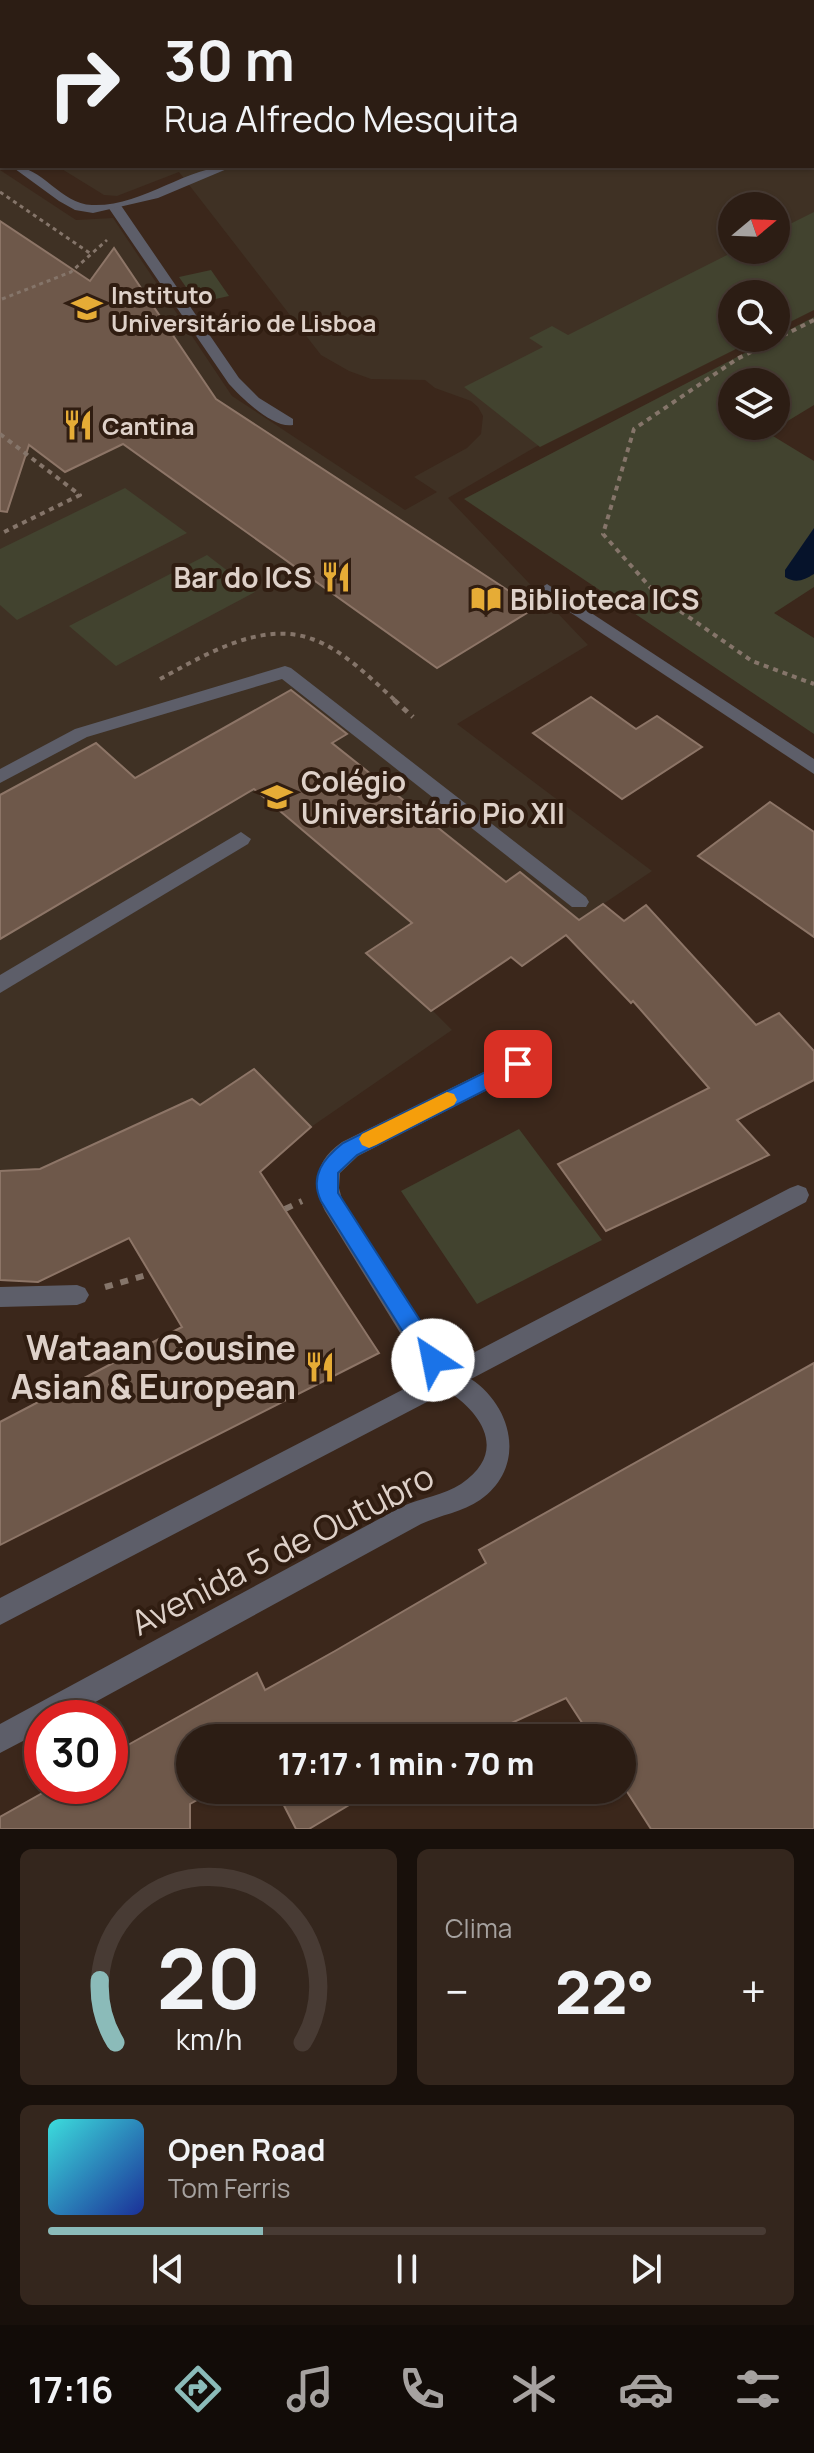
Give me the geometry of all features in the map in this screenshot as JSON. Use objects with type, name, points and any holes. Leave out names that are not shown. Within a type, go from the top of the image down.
[{"type":"street","points":[[20,168],[80,207],[115,207],[222,168]]},
{"type":"street","points":[[115,207],[234,381],[254,401],[288,422]]},
{"type":"street","points":[[547,589],[814,768]]},
{"type":"street","points":[[0,777],[81,733],[285,672],[579,902]]},
{"type":"street","points":[[0,985],[241,839]]},
{"type":"street","name":"Avenida 5 de Outubro","points":[[0,1739],[412,1515],[469,1493],[478,1486],[497,1458],[498,1435],[491,1414],[480,1400],[449,1378],[419,1341],[333,1204],[326,1184],[332,1163],[350,1149],[518,1064]]},
{"type":"street","points":[[0,1612],[798,1195]]},
{"type":"street","points":[[0,1297],[77,1295]]},
{"type":"path","points":[[0,192],[91,254],[71,272],[2,299]]},
{"type":"path","points":[[814,320],[737,359],[634,429],[603,534],[657,595],[752,661],[814,684]]},
{"type":"path","points":[[0,434],[80,495],[0,534]]},
{"type":"path","points":[[77,1295],[150,1274]]},
{"type":"shaded area","points":[[60,168],[814,168],[814,284],[790,290],[790,280],[718,280],[718,340],[448,498],[588,645],[457,724],[652,871],[562,932],[522,966],[510,957],[432,1010],[452,1030],[311,1127],[254,1069],[200,1105],[192,1099],[40,1169],[0,1171],[0,170],[76,220],[113,218],[232,396],[405,510],[437,492],[414,477],[467,448],[481,434],[483,416],[471,401],[435,388],[425,380],[371,379],[321,355],[179,172],[117,196],[104,195]]},
{"type":"green space","points":[[814,212],[814,310],[790,322],[790,280],[718,280],[718,352],[730,352],[540,447],[464,387],[543,347],[529,338],[552,326],[568,335],[718,260],[718,264],[790,264],[790,224]]},
{"type":"green space","points":[[211,270],[229,296],[197,303],[179,277]]},
{"type":"green space","points":[[814,317],[814,405],[790,420],[790,368],[718,368],[718,440],[780,440],[814,461],[814,587],[774,613],[814,638],[814,734],[464,499],[747,352],[790,352],[790,329]]},
{"type":"green space","points":[[125,488],[187,533],[17,620],[0,605],[0,549]]},
{"type":"green space","points":[[207,555],[255,592],[116,666],[69,626]]},
{"type":"green space","points":[[519,1129],[602,1240],[477,1304],[401,1191]]},
{"type":"water","points":[[814,528],[814,574],[800,580],[785,577],[785,570]]},
{"type":"building","name":"Instituto Universitário de Lisboa","points":[[0,221],[90,281],[114,248],[216,399],[535,608],[437,668],[123,444],[65,472],[29,445],[7,512],[0,511]]},
{"type":"building","name":"Colégio Universitário Pio XII","points":[[291,690],[347,734],[332,743],[506,882],[520,872],[579,920],[603,904],[624,921],[646,905],[756,1025],[779,1013],[814,1051],[814,1080],[737,1120],[769,1155],[606,1231],[558,1164],[709,1088],[633,1001],[631,1003],[566,935],[522,966],[511,957],[431,1011],[366,953],[412,923],[254,789],[0,939],[0,795],[96,743],[135,778]]},
{"type":"building","points":[[591,697],[636,729],[657,716],[702,747],[622,799],[533,733]]},
{"type":"building","points":[[770,802],[814,832],[814,937],[698,856]]},
{"type":"building","points":[[254,1069],[311,1127],[260,1172],[379,1353],[0,1545],[0,1422],[182,1327],[129,1238],[38,1282],[0,1280],[0,1171],[40,1169],[192,1099],[200,1105]]},
{"type":"building","points":[[814,1363],[814,1829],[651,1829],[635,1804],[636,1724],[583,1724],[566,1698],[509,1724],[176,1724],[176,1804],[190,1804],[190,1829],[0,1829],[0,1817],[24,1803],[128,1804],[128,1745],[257,1673],[265,1690],[486,1563],[479,1550]]},
{"type":"building","points":[[283,1804],[351,1804],[309,1829],[296,1829]]},
{"type":"slow traffic","points":[[369,1139],[447,1100]]},
{"type":"place","name":"Instituto Universitário de Lisboa","points":[[87,308]]},
{"type":"place","name":"Cantina","points":[[78,425]]},
{"type":"place","name":"Bar do ICS","points":[[336,577]]},
{"type":"place","name":"Biblioteca ICS","points":[[486,599]]},
{"type":"place","name":"Colégio Universitário Pio XII","points":[[277,797]]},
{"type":"place","name":"Wataan Cousine Asian & European","points":[[320,1367]]},
{"type":"route","points":[[433,1360],[328,1195],[328,1173],[332,1163],[350,1149],[518,1064]]}]
